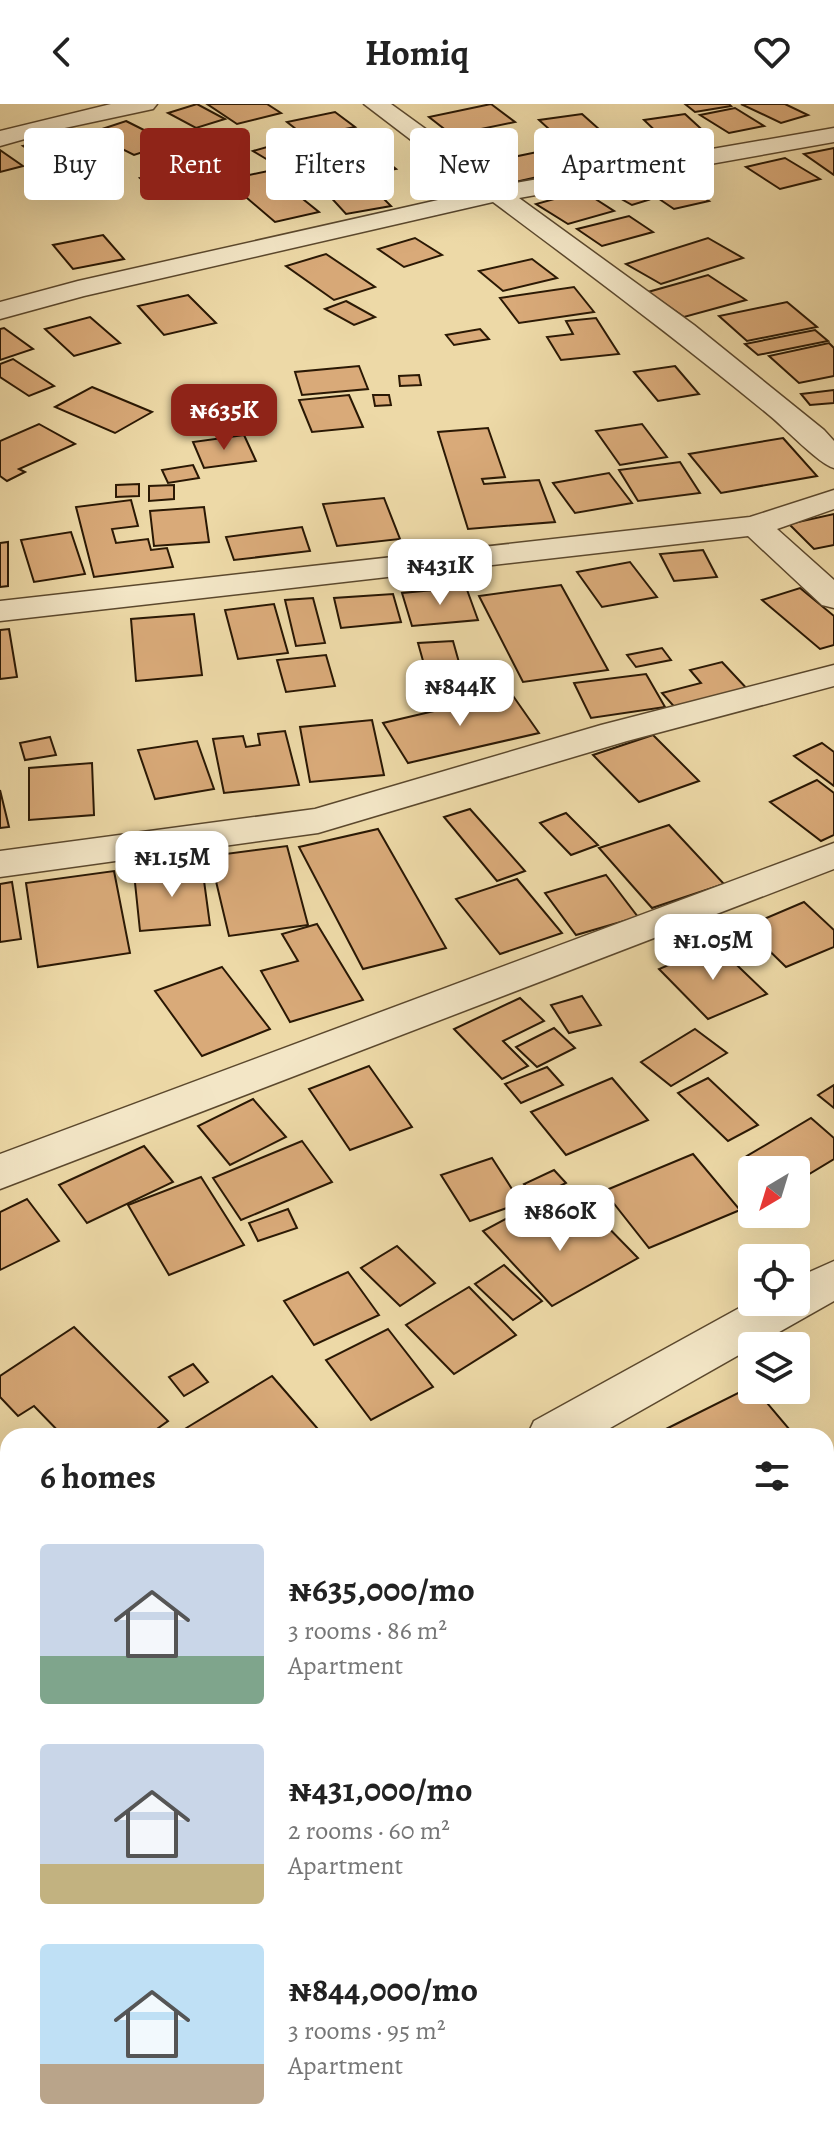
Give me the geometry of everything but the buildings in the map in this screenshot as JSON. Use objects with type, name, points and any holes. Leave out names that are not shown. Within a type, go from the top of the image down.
[{"type":"street","points":[[0,139],[55,123],[145,104]]},
{"type":"street","points":[[376,104],[410,129]]},
{"type":"street","points":[[518,190],[834,135]]},
{"type":"street","points":[[0,311],[78,289],[471,200]]},
{"type":"street","points":[[505,200],[684,331],[813,436],[834,459]]},
{"type":"street","points":[[0,611],[755,526],[834,499]]},
{"type":"street","points":[[755,526],[834,598]]},
{"type":"street","points":[[0,864],[318,821],[614,733],[834,675]]},
{"type":"street","points":[[0,1172],[834,855]]},
{"type":"street","points":[[810,1292],[834,1279]]},
{"type":"street","points":[[566,1428],[767,1316]]}]
